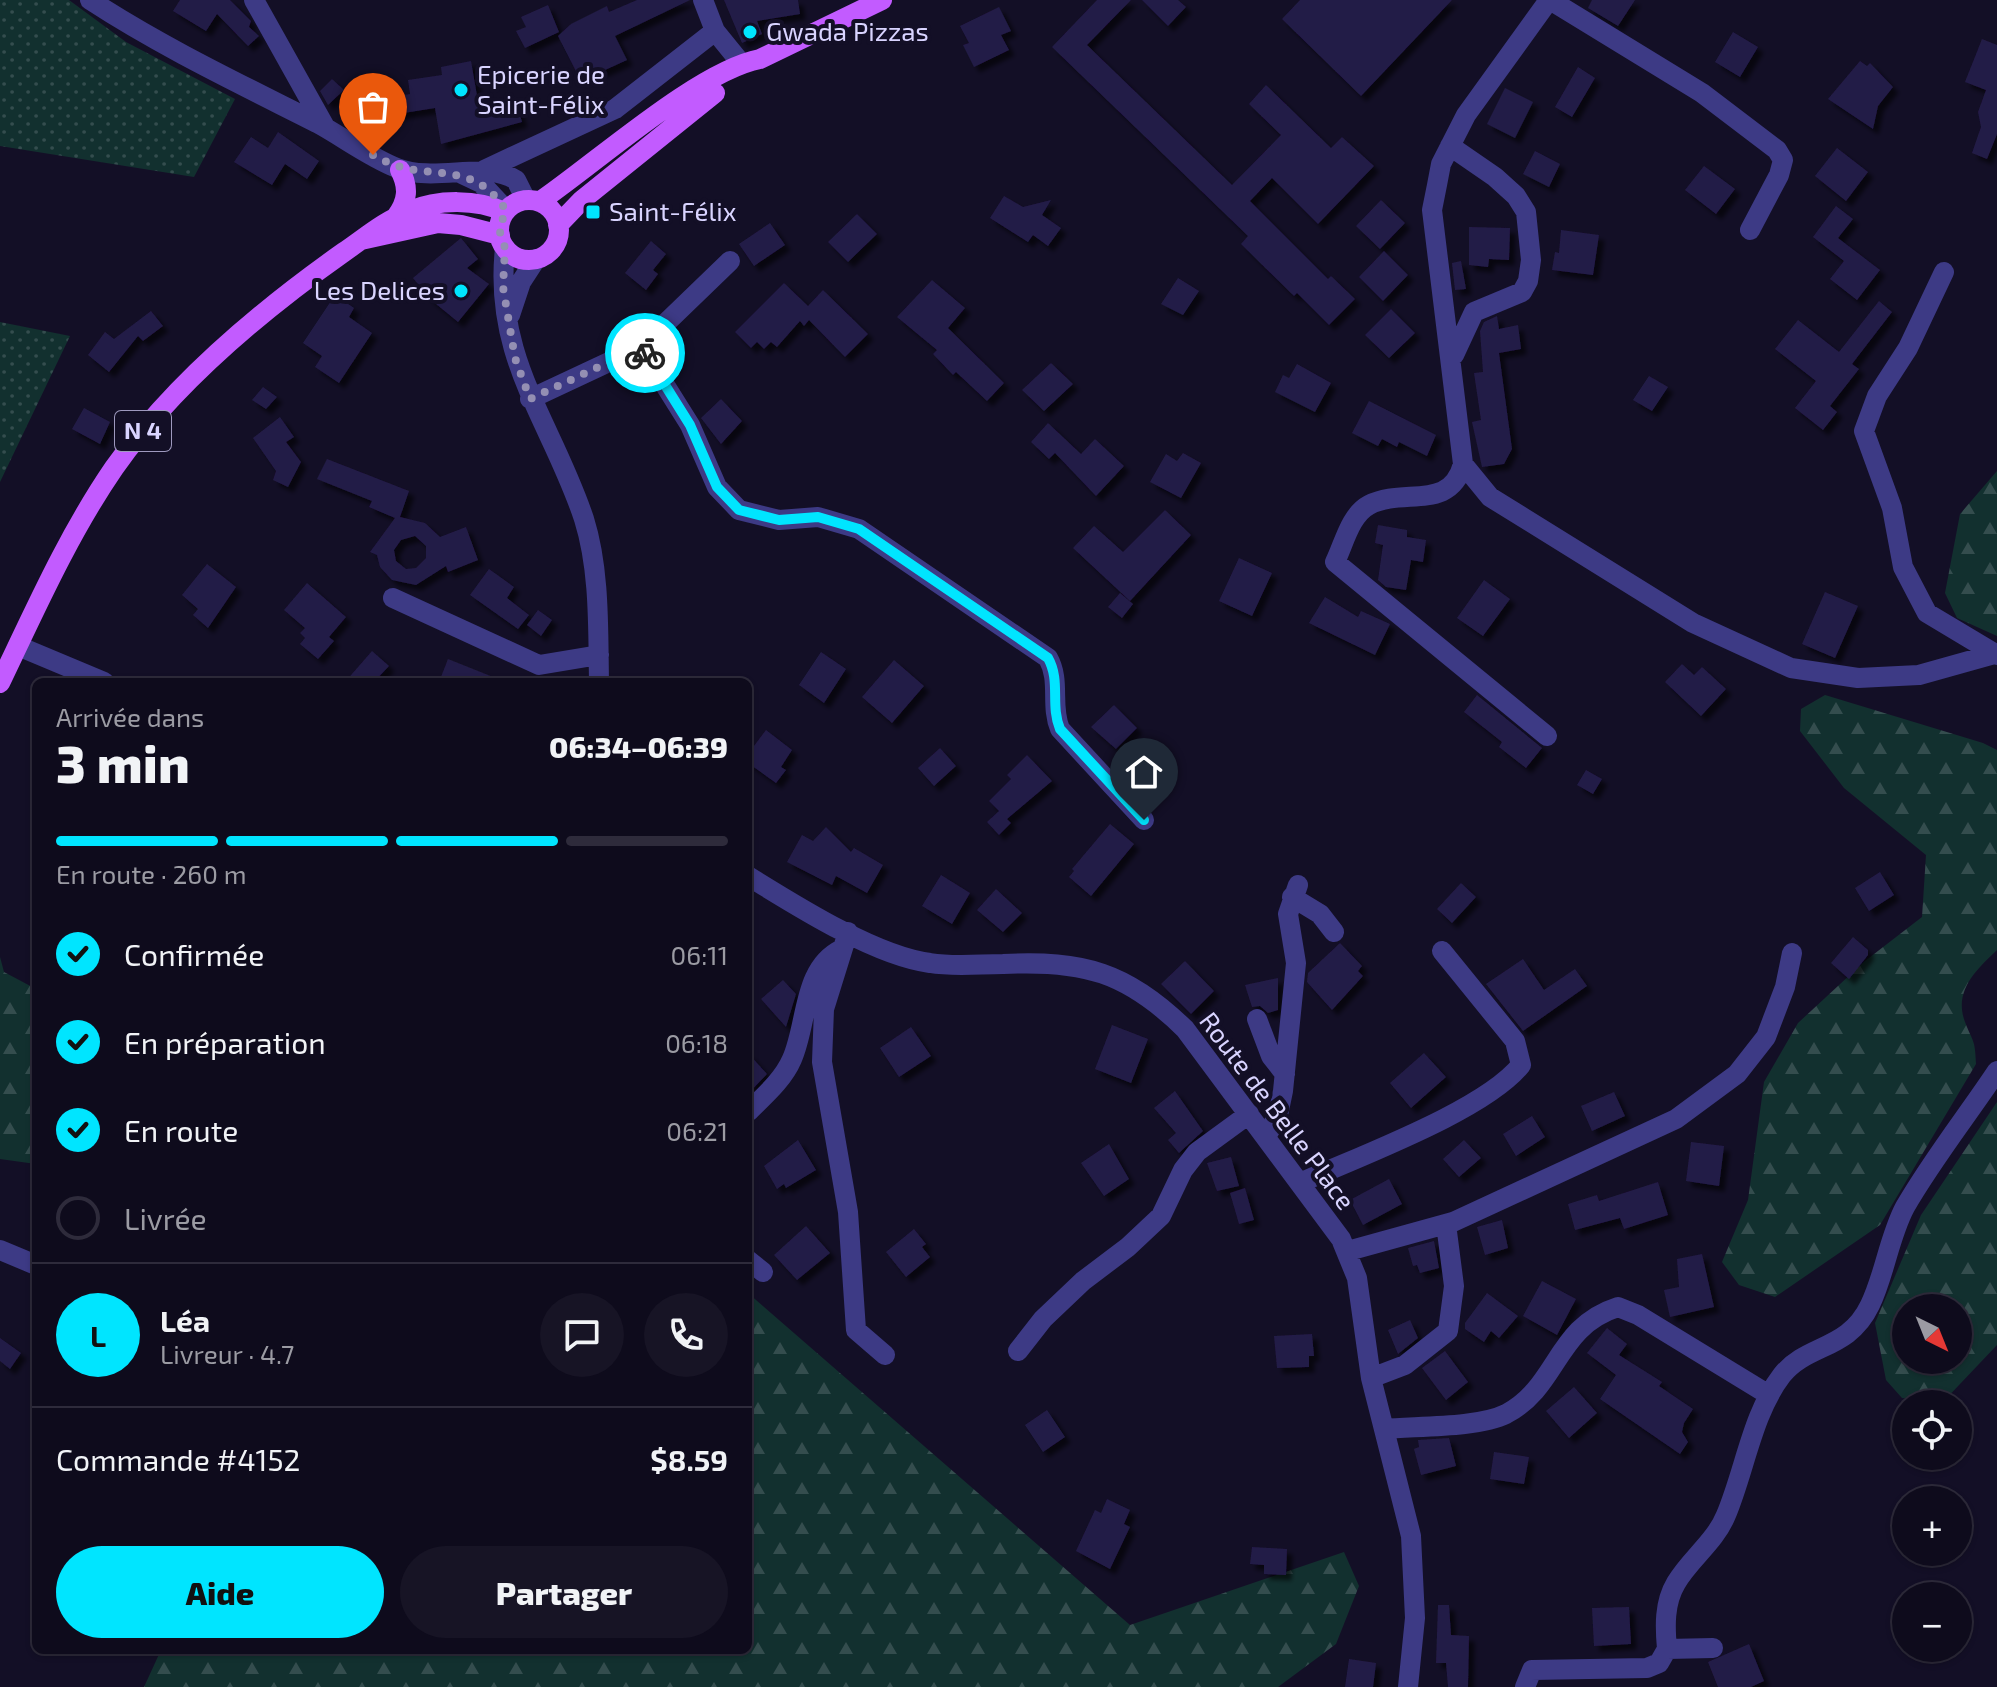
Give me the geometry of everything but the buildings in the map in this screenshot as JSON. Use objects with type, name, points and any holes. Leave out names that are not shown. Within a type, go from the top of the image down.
[{"type":"main road","points":[[750,61],[743,76],[701,103],[558,225],[551,249],[536,259],[522,259],[502,242],[505,211],[532,201],[750,61],[882,0]]},
{"type":"main road","points":[[396,217],[405,202],[407,182],[400,170]]},
{"type":"main road","points":[[532,201],[555,215],[558,225]]},
{"type":"main road","name":"N 4","points":[[0,683],[80,522],[143,431],[226,345],[280,299],[380,224],[430,205],[478,203],[505,211]]},
{"type":"main road","name":"N 4","points":[[361,240],[438,223],[461,225],[502,242]]},
{"type":"street","points":[[90,0],[147,36],[325,127],[400,170],[509,175],[532,201]]},
{"type":"street","points":[[254,0],[325,127]]},
{"type":"street","points":[[703,0],[715,31],[750,61]]},
{"type":"street","points":[[1547,736],[1335,562],[1355,517],[1368,505],[1388,499],[1434,496],[1449,490],[1459,478],[1463,464],[1432,210],[1441,164],[1466,115],[1550,0],[1702,93],[1777,150],[1783,160],[1779,175],[1750,230]]},
{"type":"street","points":[[471,172],[615,109],[715,31]]},
{"type":"street","points":[[615,109],[623,140]]},
{"type":"street","points":[[1450,146],[1495,177],[1516,196],[1526,212],[1531,260],[1528,281],[1522,292],[1474,312],[1452,360]]},
{"type":"street","points":[[471,172],[505,211]]},
{"type":"street","points":[[502,242],[507,323],[515,358],[587,531],[595,586],[599,678]]},
{"type":"street","points":[[507,323],[521,282],[536,259]]},
{"type":"street","points":[[530,399],[641,347],[730,261]]},
{"type":"street","points":[[1944,272],[1908,348],[1877,396],[1864,431],[1892,508],[1903,567],[1927,613],[1996,654]]},
{"type":"street","points":[[641,347],[690,425],[717,487],[739,510],[779,520],[818,517],[859,529],[1048,658],[1055,671],[1053,713],[1060,729],[1144,820]]},
{"type":"street","points":[[1463,464],[1490,497],[1589,559],[1693,623],[1791,668],[1858,678],[1919,675],[1996,654]]},
{"type":"street","points":[[393,598],[539,665],[599,655]]},
{"type":"street","points":[[18,646],[94,678]]},
{"type":"street","name":"Route de Belle Place","points":[[752,879],[845,940],[904,957],[929,963],[1048,963],[1100,970],[1159,1004],[1185,1029],[1348,1251],[1357,1278],[1371,1378],[1411,1536],[1415,1618],[1408,1687]]},
{"type":"street","points":[[1266,1137],[1278,1115],[1285,1074],[1296,963],[1288,914],[1295,891],[1334,932]]},
{"type":"street","points":[[752,1108],[781,1078],[792,1059],[813,981],[830,955],[845,940]]},
{"type":"street","points":[[845,940],[824,1009],[822,1062],[848,1212],[856,1330],[885,1355]]},
{"type":"street","points":[[1300,1183],[1449,1116],[1511,1078],[1521,1065],[1515,1041],[1442,951]]},
{"type":"street","points":[[1348,1251],[1446,1224],[1676,1119],[1737,1074],[1766,1037],[1785,987],[1792,953]]},
{"type":"street","points":[[1257,1019],[1271,1056],[1285,1074]]},
{"type":"street","points":[[1525,1687],[1532,1670],[1647,1668],[1659,1663],[1667,1649],[1667,1608],[1675,1584],[1701,1555],[1725,1518],[1769,1395],[1784,1372],[1801,1359],[1834,1345],[1854,1330],[1870,1305],[1904,1209],[1997,1071]]},
{"type":"street","points":[[1018,1351],[1053,1309],[1161,1216],[1183,1170],[1197,1152],[1249,1114]]},
{"type":"street","points":[[1371,1378],[1405,1365],[1448,1331],[1454,1286],[1446,1224]]},
{"type":"street","points":[[0,1250],[32,1263]]},
{"type":"street","points":[[1384,1429],[1503,1415],[1536,1392],[1581,1326],[1601,1313],[1618,1307],[1638,1315],[1769,1395]]},
{"type":"street","points":[[1667,1649],[1713,1648]]},
{"type":"green space","points":[[0,0],[69,0],[126,42],[235,99],[194,177],[0,146]]},
{"type":"green space","points":[[0,322],[70,336],[0,482]]},
{"type":"green space","points":[[1997,471],[1997,636],[1957,618],[1945,593],[1960,514]]},
{"type":"green space","points":[[1825,695],[1983,743],[1997,750],[1997,950],[1969,982],[1962,1000],[1976,1064],[1880,1225],[1775,1297],[1739,1285],[1722,1262],[1748,1200],[1764,1082],[1798,1023],[1865,961],[1922,917],[1926,855],[1844,788],[1800,731],[1801,709]]},
{"type":"green space","points":[[0,957],[4,972],[32,987],[32,1163],[0,1159]]},
{"type":"green space","points":[[1997,1102],[1997,1345],[1972,1371],[1972,1294],[1892,1294],[1892,1374],[1969,1374],[1954,1390],[1895,1390],[1886,1380],[1875,1323],[1921,1215]]},
{"type":"green space","points":[[752,1296],[1130,1625],[1344,1552],[1359,1586],[1336,1644],[1278,1687],[144,1687],[159,1654],[752,1654]]},
{"type":"way so far","points":[[373,155],[400,170],[462,174],[481,183],[506,210],[499,229],[505,248],[503,287],[507,323],[515,358],[530,399],[641,347],[645,353]]},
{"type":"place","name":"Gwada Pizzas","points":[[750,32]]},
{"type":"place","name":"Epicerie de Saint-Félix","points":[[461,90]]},
{"type":"place","name":"Saint-Félix","points":[[593,212]]},
{"type":"place","name":"Les Delices","points":[[461,291]]},
{"type":"route","points":[[645,353],[690,425],[717,487],[739,510],[756,517],[779,520],[818,517],[859,529],[1048,658],[1055,671],[1053,713],[1060,729],[1144,820]]}]
